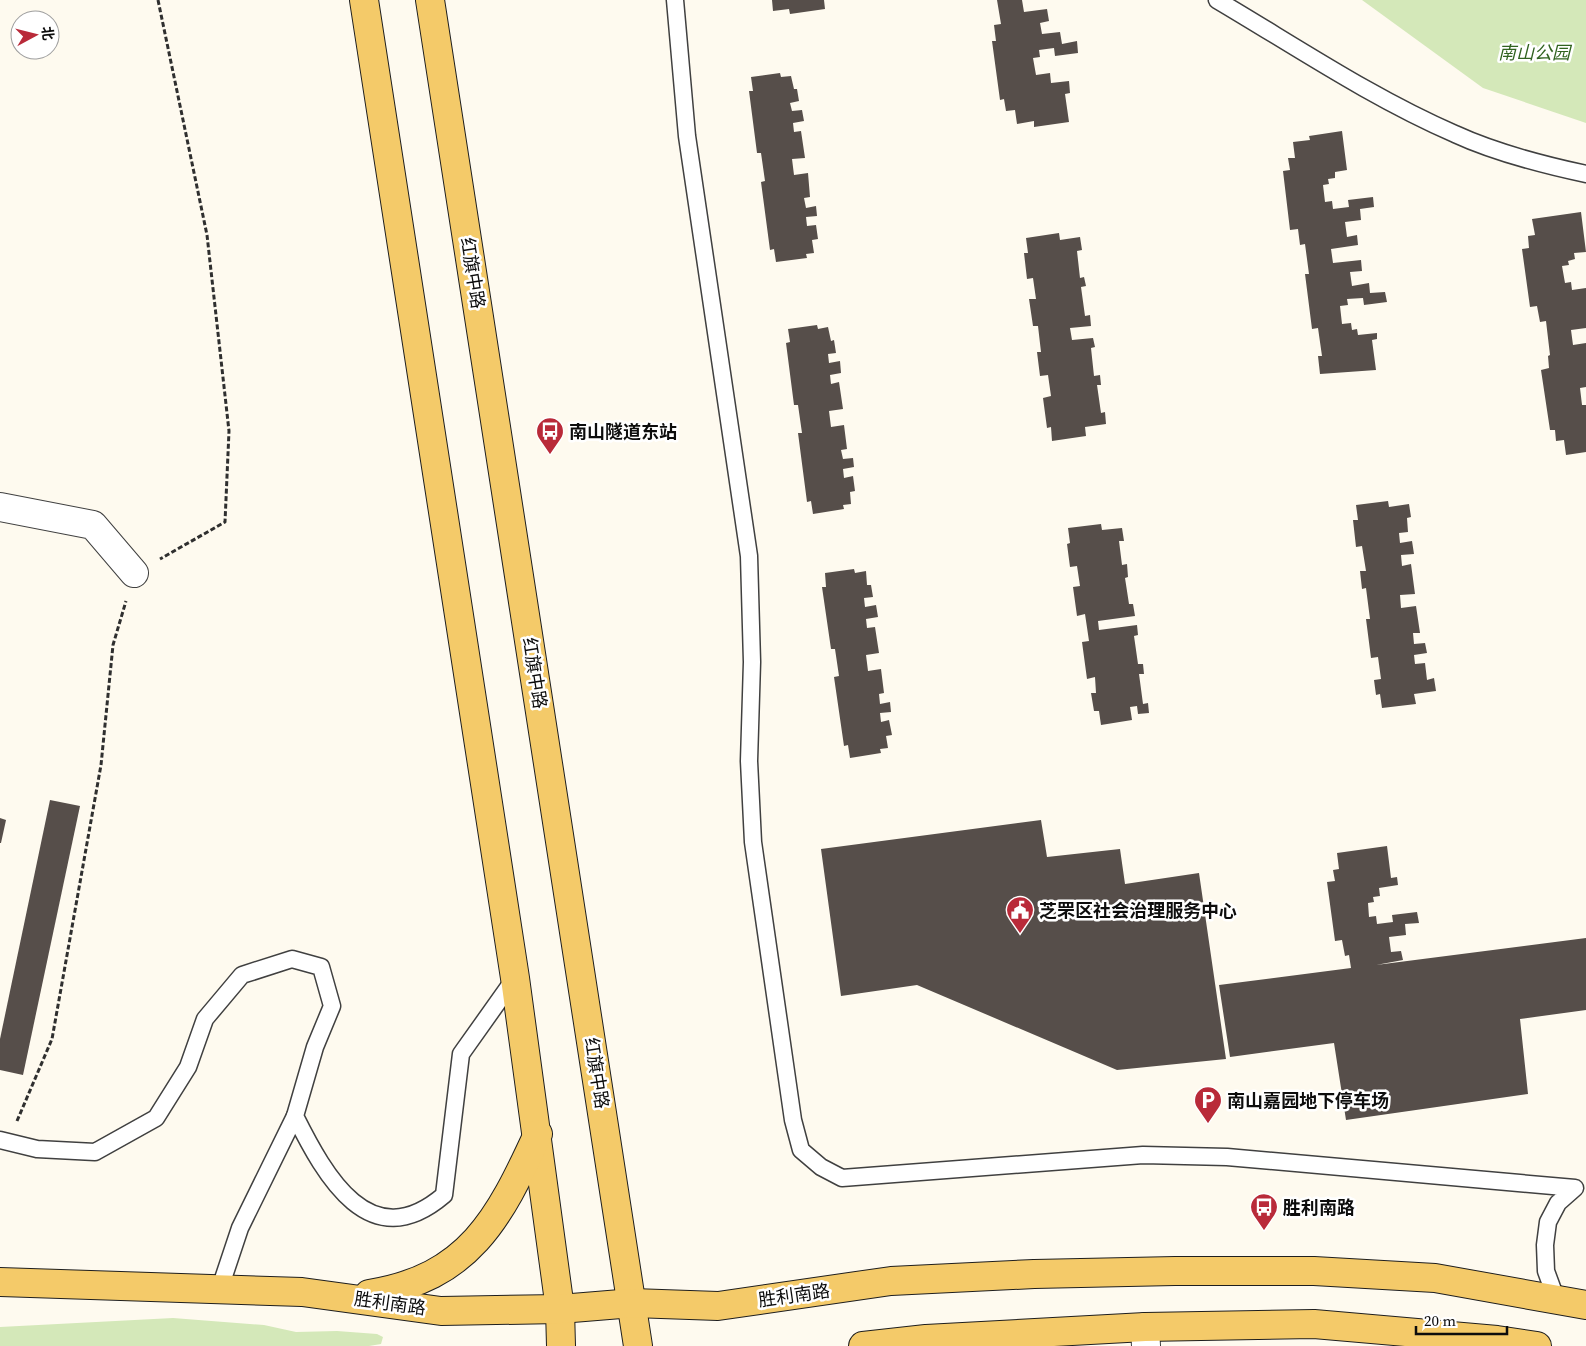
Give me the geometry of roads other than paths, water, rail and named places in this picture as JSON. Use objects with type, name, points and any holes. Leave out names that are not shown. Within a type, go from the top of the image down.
[{"type":"main road","points":[[364,0],[538,1134],[560,1309],[561,1346]]},
{"type":"main road","name":"红旗中路","points":[[430,0],[638,1346]]},
{"type":"main road","points":[[351,1297],[384,1292],[419,1281],[445,1267],[473,1244],[492,1223],[510,1193],[538,1134]]},
{"type":"main road","name":"胜利南路","points":[[0,1282],[302,1292],[441,1310],[560,1309],[633,1304],[718,1306],[891,1282],[1176,1271],[1314,1271],[1436,1278],[1586,1305]]},
{"type":"main road","points":[[863,1346],[926,1338],[989,1341],[1146,1336],[1314,1324],[1497,1340],[1537,1346]]},
{"type":"street","points":[[0,507],[93,525],[134,573]]},
{"type":"lane","points":[[675,0],[687,136],[748,556],[752,662],[749,761],[753,842],[793,1120],[801,1150],[822,1167],[842,1178],[1153,1155],[1227,1157],[1580,1189]]},
{"type":"lane","points":[[1217,0],[1395,104],[1456,135],[1550,166],[1586,174]]},
{"type":"lane","points":[[0,1140],[37,1149],[95,1152],[156,1118],[188,1067],[205,1019],[242,975],[292,959],[321,967],[332,1006],[316,1047],[295,1116],[240,1228],[220,1288]]},
{"type":"lane","points":[[295,1116],[313,1154],[335,1186],[371,1215],[398,1218],[430,1207],[444,1196],[461,1054],[515,978]]},
{"type":"lane","points":[[1557,1301],[1546,1271],[1545,1245],[1548,1222],[1558,1203],[1580,1189]]},
{"type":"place","name":"南山隧道东站","points":[[550,455]]},
{"type":"place","name":"芝罘区社会治理服务中心","points":[[1020,934]]},
{"type":"place","name":"南山嘉园地下停车场","points":[[1208,1124]]},
{"type":"place","name":"胜利南路","points":[[1264,1231]]},
{"type":"park label","name":"南山公园","points":[[1534,52]]}]
